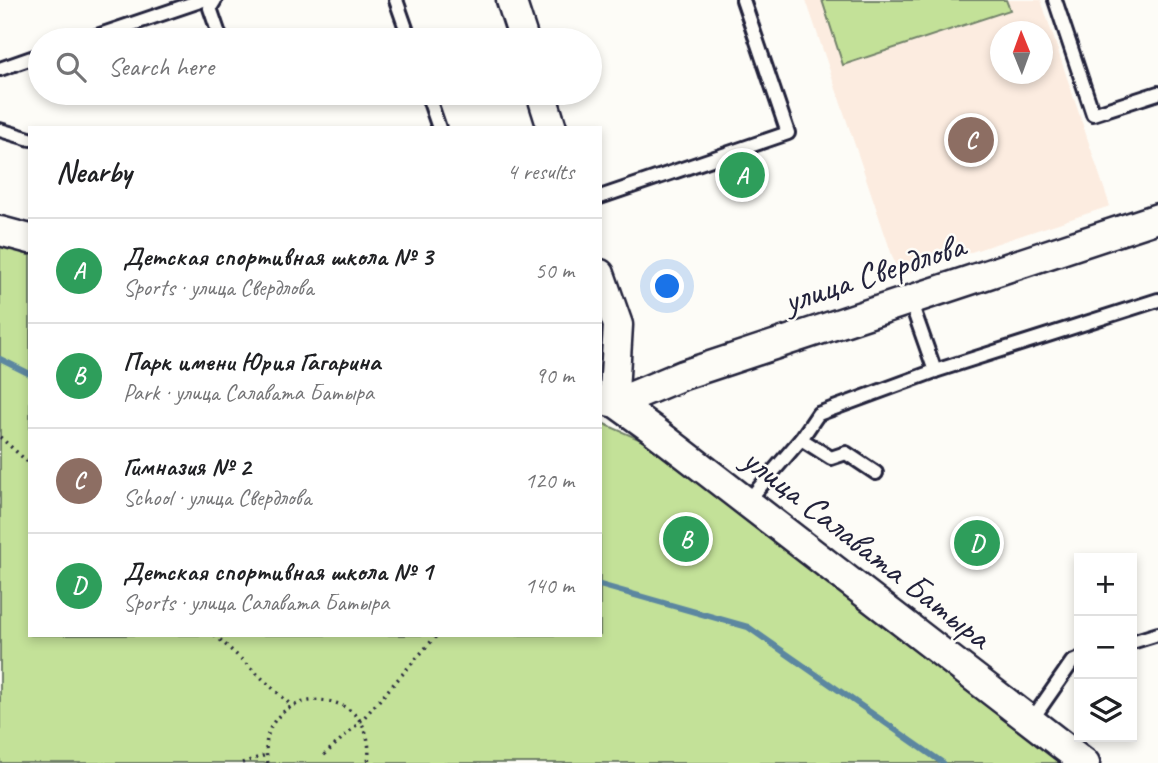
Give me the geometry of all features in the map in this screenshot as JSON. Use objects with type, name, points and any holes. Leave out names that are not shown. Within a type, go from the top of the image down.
[{"type":"street","points":[[511,0],[520,28]]},
{"type":"street","points":[[545,105],[551,126]]},
{"type":"street","name":"улица Свердлова","points":[[608,401],[1158,218]]},
{"type":"street","points":[[0,231],[28,239]]},
{"type":"street","points":[[602,280],[618,325],[614,392],[608,401]]},
{"type":"street","name":"улица Салавата Батыра","points":[[608,401],[747,502],[1085,763]]},
{"type":"lane","points":[[120,28],[203,0]]},
{"type":"lane","points":[[215,0],[210,8],[217,28]]},
{"type":"lane","points":[[396,0],[406,28]]},
{"type":"lane","points":[[602,196],[788,133],[743,0]]},
{"type":"lane","points":[[1055,0],[1093,114],[1158,93]]},
{"type":"lane","points":[[0,69],[28,59]]},
{"type":"lane","points":[[431,105],[438,126]]},
{"type":"lane","points":[[0,130],[28,138]]},
{"type":"lane","points":[[910,300],[935,371]]},
{"type":"lane","points":[[747,502],[801,439],[818,414],[935,371],[1158,300]]},
{"type":"lane","points":[[801,439],[831,458],[846,453],[876,473]]},
{"type":"lane","points":[[1137,640],[1158,634]]},
{"type":"lane","points":[[1031,722],[1074,661]]},
{"type":"path","points":[[0,437],[28,462]]},
{"type":"path","points":[[217,637],[292,706]]},
{"type":"path","points":[[324,755],[361,721],[435,637]]},
{"type":"path","points":[[268,763],[267,740],[272,726],[280,715],[292,706],[314,699],[337,702],[361,721],[370,746],[368,763]]},
{"type":"path","points":[[242,763],[266,755]]},
{"type":"shaded area","points":[[806,0],[1041,0],[1048,21],[990,21],[990,84],[1053,84],[1053,36],[1110,206],[899,276]]},
{"type":"green space","points":[[822,0],[1006,0],[1010,10],[843,65]]},
{"type":"green space","points":[[0,246],[28,254],[28,637],[602,637],[602,423],[648,443],[1061,763],[0,763]]},
{"type":"waterway","points":[[0,359],[28,373]]},
{"type":"waterway","points":[[602,586],[748,627],[943,763]]},
{"type":"place","name":"Гимназия № 2","points":[[971,140]]},
{"type":"place","name":"Детская спортивная школа № 3","points":[[742,175]]},
{"type":"place","name":"Парк имени Юрия Гагарина","points":[[686,539]]},
{"type":"place","name":"Детская спортивная школа № 1","points":[[977,543]]}]
